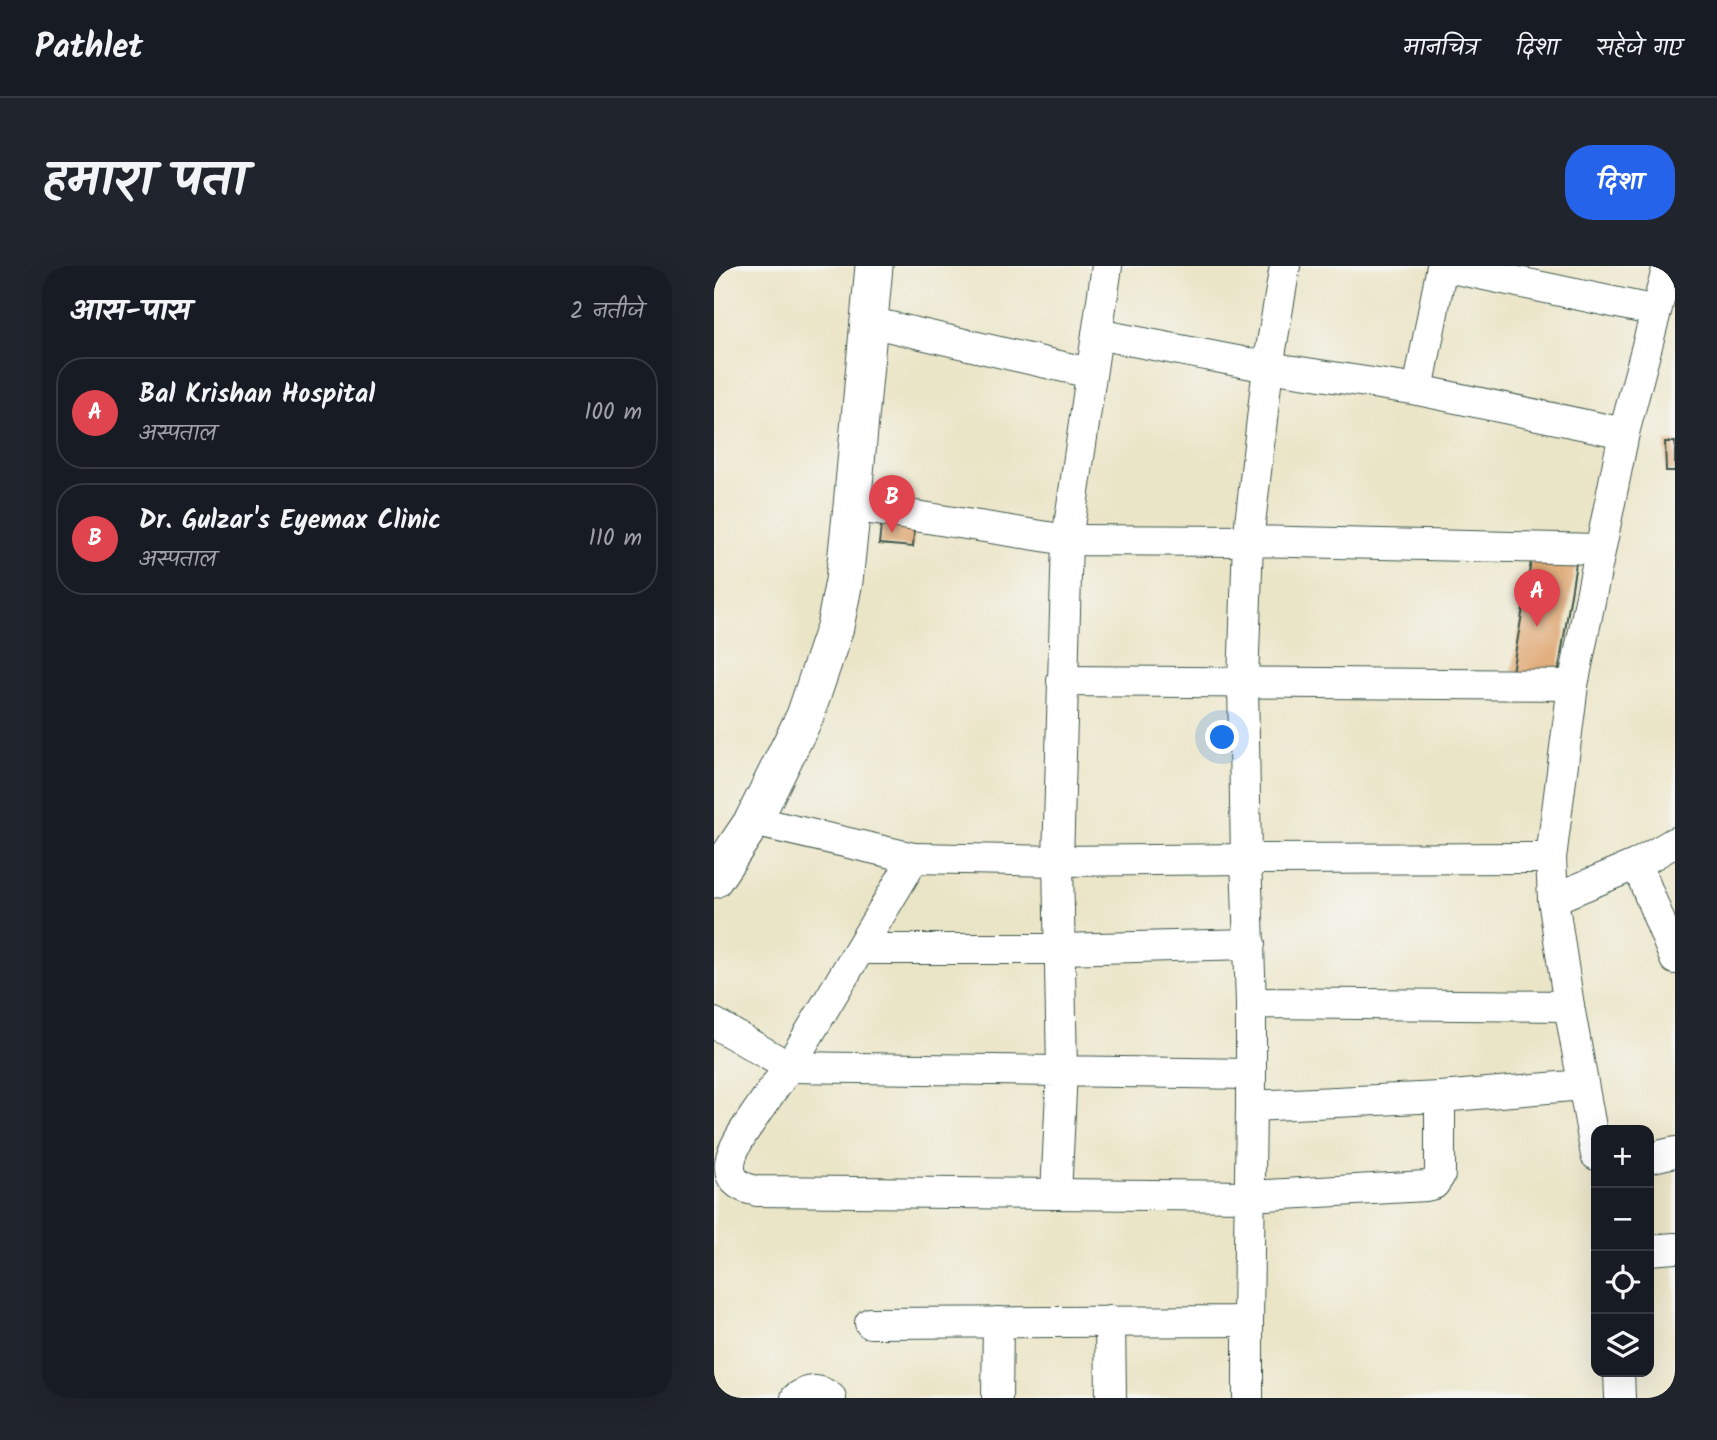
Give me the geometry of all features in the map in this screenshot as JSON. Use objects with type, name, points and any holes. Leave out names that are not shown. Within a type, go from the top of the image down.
[{"type":"main road","points":[[714,879],[753,821],[805,716],[831,640],[844,581],[874,266]]},
{"type":"street","points":[[1056,1194],[1062,1071],[1058,861],[1067,540],[1107,266]]},
{"type":"street","points":[[1248,1398],[1251,1003],[1243,681],[1248,541],[1268,367],[1285,266]]},
{"type":"street","points":[[1418,390],[1442,266],[1656,311]]},
{"type":"street","points":[[1591,1128],[1553,899],[1551,858],[1573,685],[1624,433],[1668,266]]},
{"type":"street","points":[[869,322],[1090,373]]},
{"type":"street","points":[[1097,334],[1268,367],[1418,390],[1624,433]]},
{"type":"street","points":[[852,506],[1067,540],[1601,549]]},
{"type":"street","points":[[1062,681],[1573,685]]},
{"type":"street","points":[[753,821],[914,858],[1058,861],[1551,858]]},
{"type":"street","points":[[1553,899],[1637,864],[1675,842]]},
{"type":"street","points":[[914,858],[789,1067],[726,1157],[726,1177],[738,1188],[757,1191],[1248,1196],[1434,1184],[1440,1175],[1441,1165],[1440,1097]]},
{"type":"street","points":[[1637,864],[1675,959]]},
{"type":"street","points":[[860,949],[1060,949],[1250,944]]},
{"type":"street","points":[[1251,1003],[1569,1006]]},
{"type":"street","points":[[714,1023],[789,1067],[1250,1074]]},
{"type":"street","points":[[1251,1107],[1440,1097],[1583,1085]]},
{"type":"street","points":[[1654,1157],[1675,1152]]},
{"type":"street","points":[[1654,1250],[1675,1248]]},
{"type":"street","points":[[1110,1321],[1111,1398]]},
{"type":"street","points":[[870,1323],[1248,1321]]},
{"type":"street","points":[[998,1322],[998,1398]]},
{"type":"street","points":[[1619,1377],[1620,1398]]},
{"type":"street","points":[[796,1398],[808,1390],[819,1391],[831,1398]]},
{"type":"building","points":[[1665,442],[1675,442],[1675,471],[1666,471]]},
{"type":"building","points":[[882,516],[915,519],[913,547],[879,544]]},
{"type":"building","points":[[1533,550],[1577,557],[1557,680],[1512,672]]},
{"type":"place","name":"Dr. Gulzar's Eyemax Clinic","points":[[892,533]]},
{"type":"place","name":"Bal Krishan Hospital","points":[[1537,627]]}]
